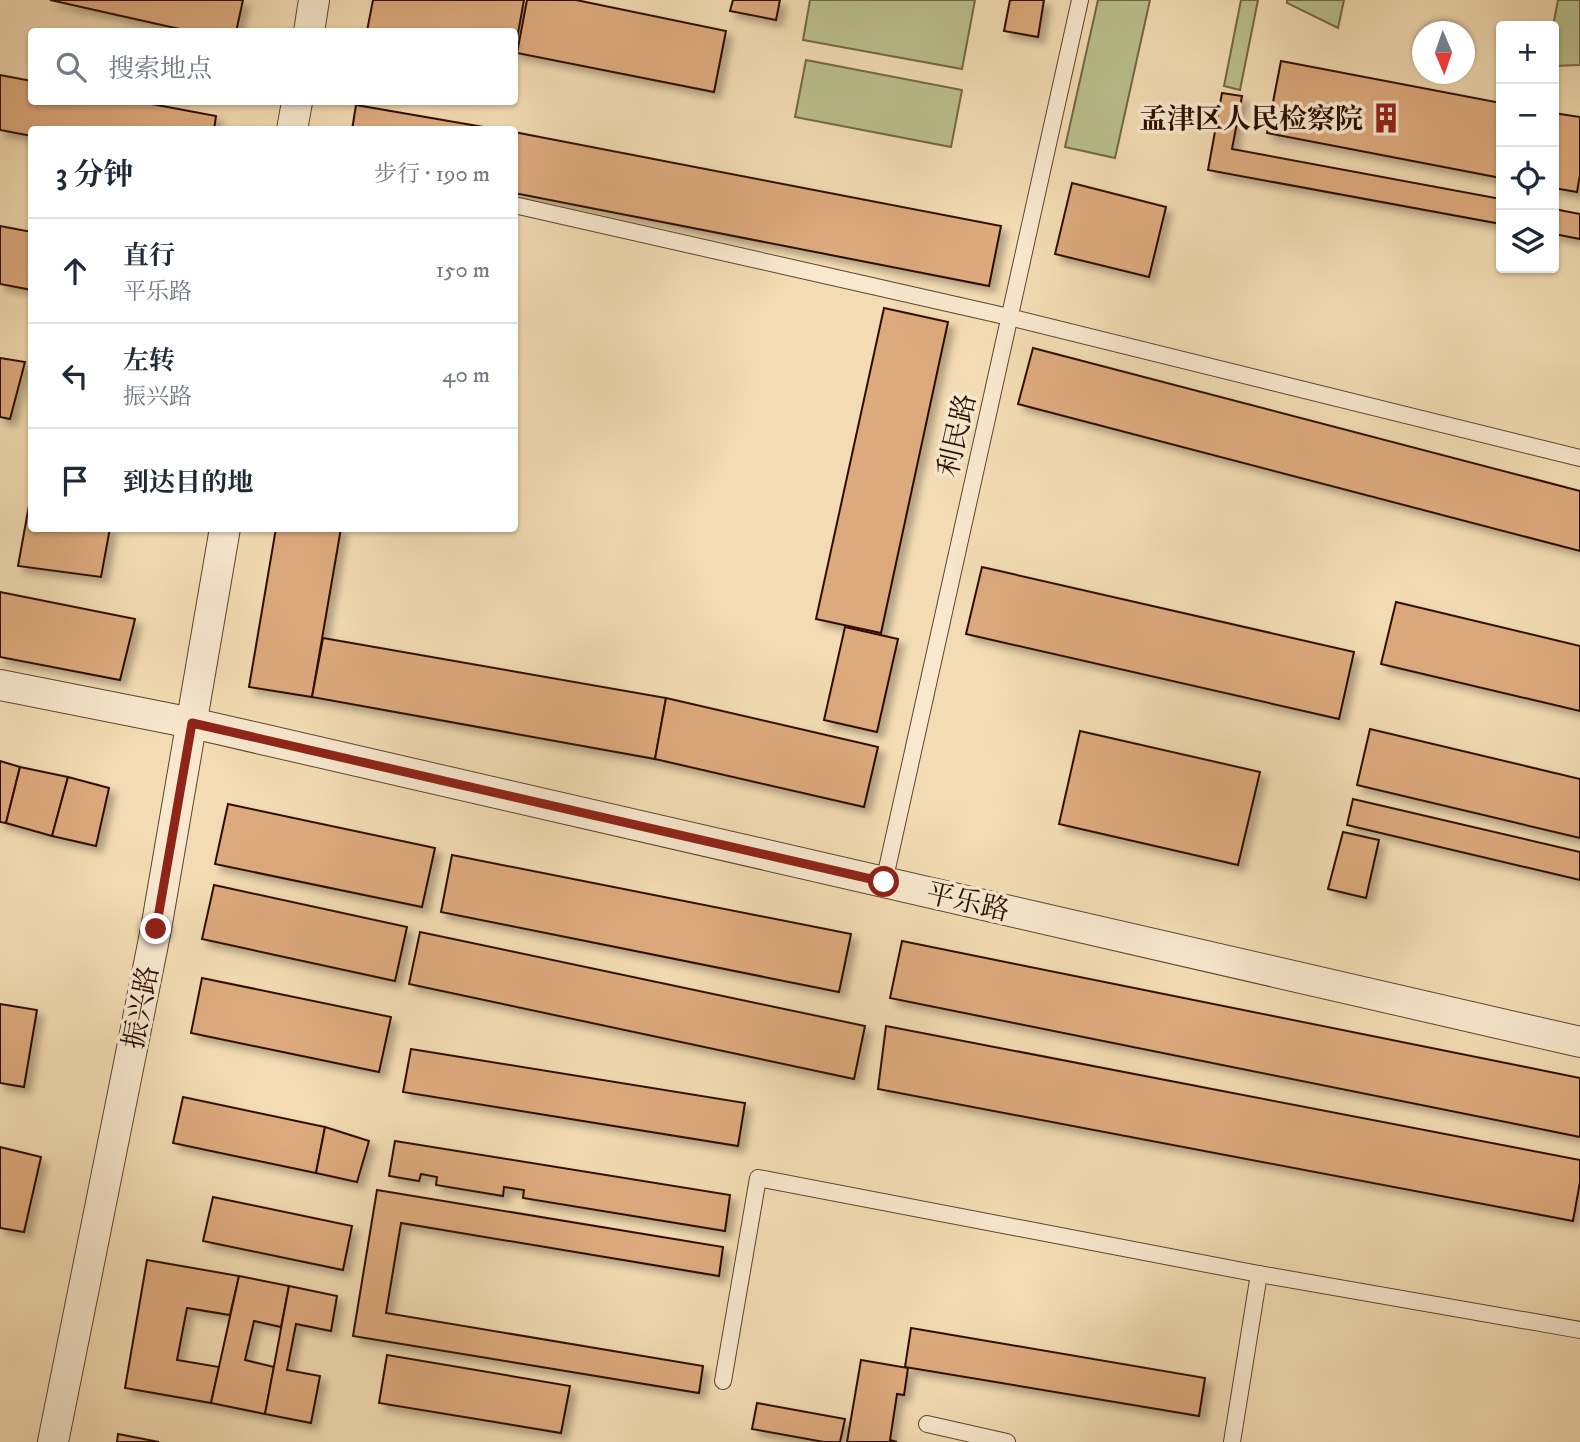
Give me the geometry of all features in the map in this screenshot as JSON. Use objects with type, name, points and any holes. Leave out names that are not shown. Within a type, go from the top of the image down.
[{"type":"street","points":[[310,28],[314,0]]},
{"type":"street","points":[[293,126],[296,105]]},
{"type":"street","name":"振兴路","points":[[53,1442],[156,929],[224,532]]},
{"type":"street","name":"平乐路","points":[[0,685],[192,723],[1580,1042]]},
{"type":"lane","name":"利民路","points":[[884,882],[1080,0]]},
{"type":"lane","points":[[518,206],[1009,317],[1580,458]]},
{"type":"lane","points":[[723,1381],[758,1178],[1259,1274],[1580,1330]]},
{"type":"lane","points":[[1232,1442],[1259,1274]]},
{"type":"lane","points":[[927,1424],[1007,1442]]},
{"type":"green space","points":[[810,0],[975,0],[962,69],[803,40]]},
{"type":"green space","points":[[1098,0],[1150,0],[1115,158],[1065,147]]},
{"type":"green space","points":[[1241,0],[1258,0],[1240,90],[1224,86]]},
{"type":"green space","points":[[1287,0],[1344,0],[1338,28],[1287,3]]},
{"type":"green space","points":[[1558,0],[1580,0],[1580,65],[1559,66],[1559,21],[1554,21]]},
{"type":"green space","points":[[806,60],[962,90],[951,147],[795,117]]},
{"type":"building","points":[[50,0],[243,0],[237,28],[175,28]]},
{"type":"building","points":[[373,0],[524,0],[518,33],[518,28],[368,28]]},
{"type":"building","points":[[527,0],[576,0],[726,31],[714,92],[518,53]]},
{"type":"building","points":[[733,0],[780,0],[776,20],[730,11]]},
{"type":"building","points":[[1010,0],[1044,0],[1038,37],[1004,31]]},
{"type":"building","name":"孟津区人民检察院","points":[[1281,61],[1496,102],[1496,177],[1267,133]]},
{"type":"building","points":[[0,75],[28,80],[28,105],[157,105],[216,116],[215,126],[28,126],[28,135],[0,130]]},
{"type":"building","points":[[1222,93],[1242,96],[1232,149],[1496,198],[1496,223],[1208,170]]},
{"type":"building","points":[[356,105],[478,126],[353,126]]},
{"type":"building","points":[[1559,114],[1580,117],[1580,175],[1577,192],[1559,189]]},
{"type":"building","points":[[518,133],[1001,226],[989,286],[518,194]]},
{"type":"building","points":[[1072,183],[1166,207],[1149,277],[1055,254]]},
{"type":"building","points":[[1559,210],[1580,214],[1580,239],[1559,235]]},
{"type":"building","points":[[0,226],[28,231],[28,289],[0,284]]},
{"type":"building","points":[[884,308],[948,322],[881,633],[816,619]]},
{"type":"building","points":[[1033,348],[1580,491],[1580,551],[1018,404]]},
{"type":"building","points":[[0,358],[25,362],[10,419],[0,417]]},
{"type":"building","points":[[28,511],[28,532],[109,532],[101,577],[18,566]]},
{"type":"building","points":[[275,532],[340,532],[312,697],[249,687]]},
{"type":"building","points":[[982,567],[1354,652],[1339,719],[966,634]]},
{"type":"building","points":[[0,592],[135,619],[120,680],[0,657]]},
{"type":"building","points":[[1396,602],[1580,646],[1580,711],[1381,664]]},
{"type":"building","points":[[845,627],[898,639],[877,732],[824,720]]},
{"type":"building","points":[[323,638],[666,698],[655,759],[312,697]]},
{"type":"building","points":[[666,698],[878,747],[864,807],[655,759]]},
{"type":"building","points":[[1370,729],[1580,779],[1580,838],[1357,785]]},
{"type":"building","points":[[1080,731],[1260,772],[1238,865],[1059,824]]},
{"type":"building","points":[[0,761],[20,767],[6,823],[0,822]]},
{"type":"building","points":[[20,767],[68,777],[52,836],[6,823]]},
{"type":"building","points":[[68,777],[109,788],[96,846],[52,836]]},
{"type":"building","points":[[1353,799],[1580,852],[1580,880],[1347,825]]},
{"type":"building","points":[[228,804],[435,848],[422,907],[215,864]]},
{"type":"building","points":[[1343,832],[1379,840],[1366,898],[1328,889]]},
{"type":"building","points":[[452,855],[851,934],[839,992],[441,912]]},
{"type":"building","points":[[214,885],[407,927],[395,981],[202,939]]},
{"type":"building","points":[[420,932],[865,1026],[854,1079],[409,984]]},
{"type":"building","points":[[902,941],[1580,1078],[1580,1137],[890,998]]},
{"type":"building","points":[[202,978],[391,1017],[379,1072],[191,1033]]},
{"type":"building","points":[[0,1004],[37,1010],[24,1087],[0,1083]]},
{"type":"building","points":[[886,1026],[1580,1160],[1580,1182],[1573,1221],[878,1089]]},
{"type":"building","points":[[411,1049],[745,1103],[738,1146],[403,1092]]},
{"type":"building","points":[[183,1097],[325,1127],[316,1173],[173,1143]]},
{"type":"building","points":[[325,1127],[369,1141],[357,1182],[316,1173]]},
{"type":"building","points":[[395,1141],[730,1195],[725,1231],[523,1198],[524,1190],[504,1187],[503,1196],[436,1185],[437,1177],[421,1174],[419,1181],[389,1176]]},
{"type":"building","points":[[0,1147],[41,1157],[24,1232],[0,1228]]},
{"type":"building","points":[[377,1190],[723,1247],[719,1276],[401,1223],[386,1313],[703,1366],[699,1393],[353,1336]]},
{"type":"building","points":[[213,1197],[352,1226],[343,1270],[203,1241]]},
{"type":"building","points":[[147,1260],[239,1276],[230,1315],[187,1308],[177,1360],[219,1367],[211,1403],[125,1388]]},
{"type":"building","points":[[239,1276],[289,1286],[281,1327],[254,1321],[245,1360],[274,1367],[265,1414],[211,1403]]},
{"type":"building","points":[[289,1286],[337,1296],[331,1331],[296,1324],[287,1370],[320,1376],[311,1423],[265,1414]]},
{"type":"building","points":[[911,1328],[1205,1378],[1199,1416],[905,1367]]},
{"type":"building","points":[[387,1355],[570,1386],[561,1433],[379,1403]]},
{"type":"building","points":[[861,1360],[908,1368],[904,1395],[897,1394],[890,1440],[897,1442],[847,1442]]},
{"type":"building","points":[[757,1403],[845,1419],[840,1442],[824,1442],[752,1429]]},
{"type":"building","points":[[118,1434],[159,1442],[117,1442]]},
{"type":"place","name":"孟津区人民检察院","points":[[1386,118]]},
{"type":"route","points":[[156,929],[192,723],[884,882]]}]
